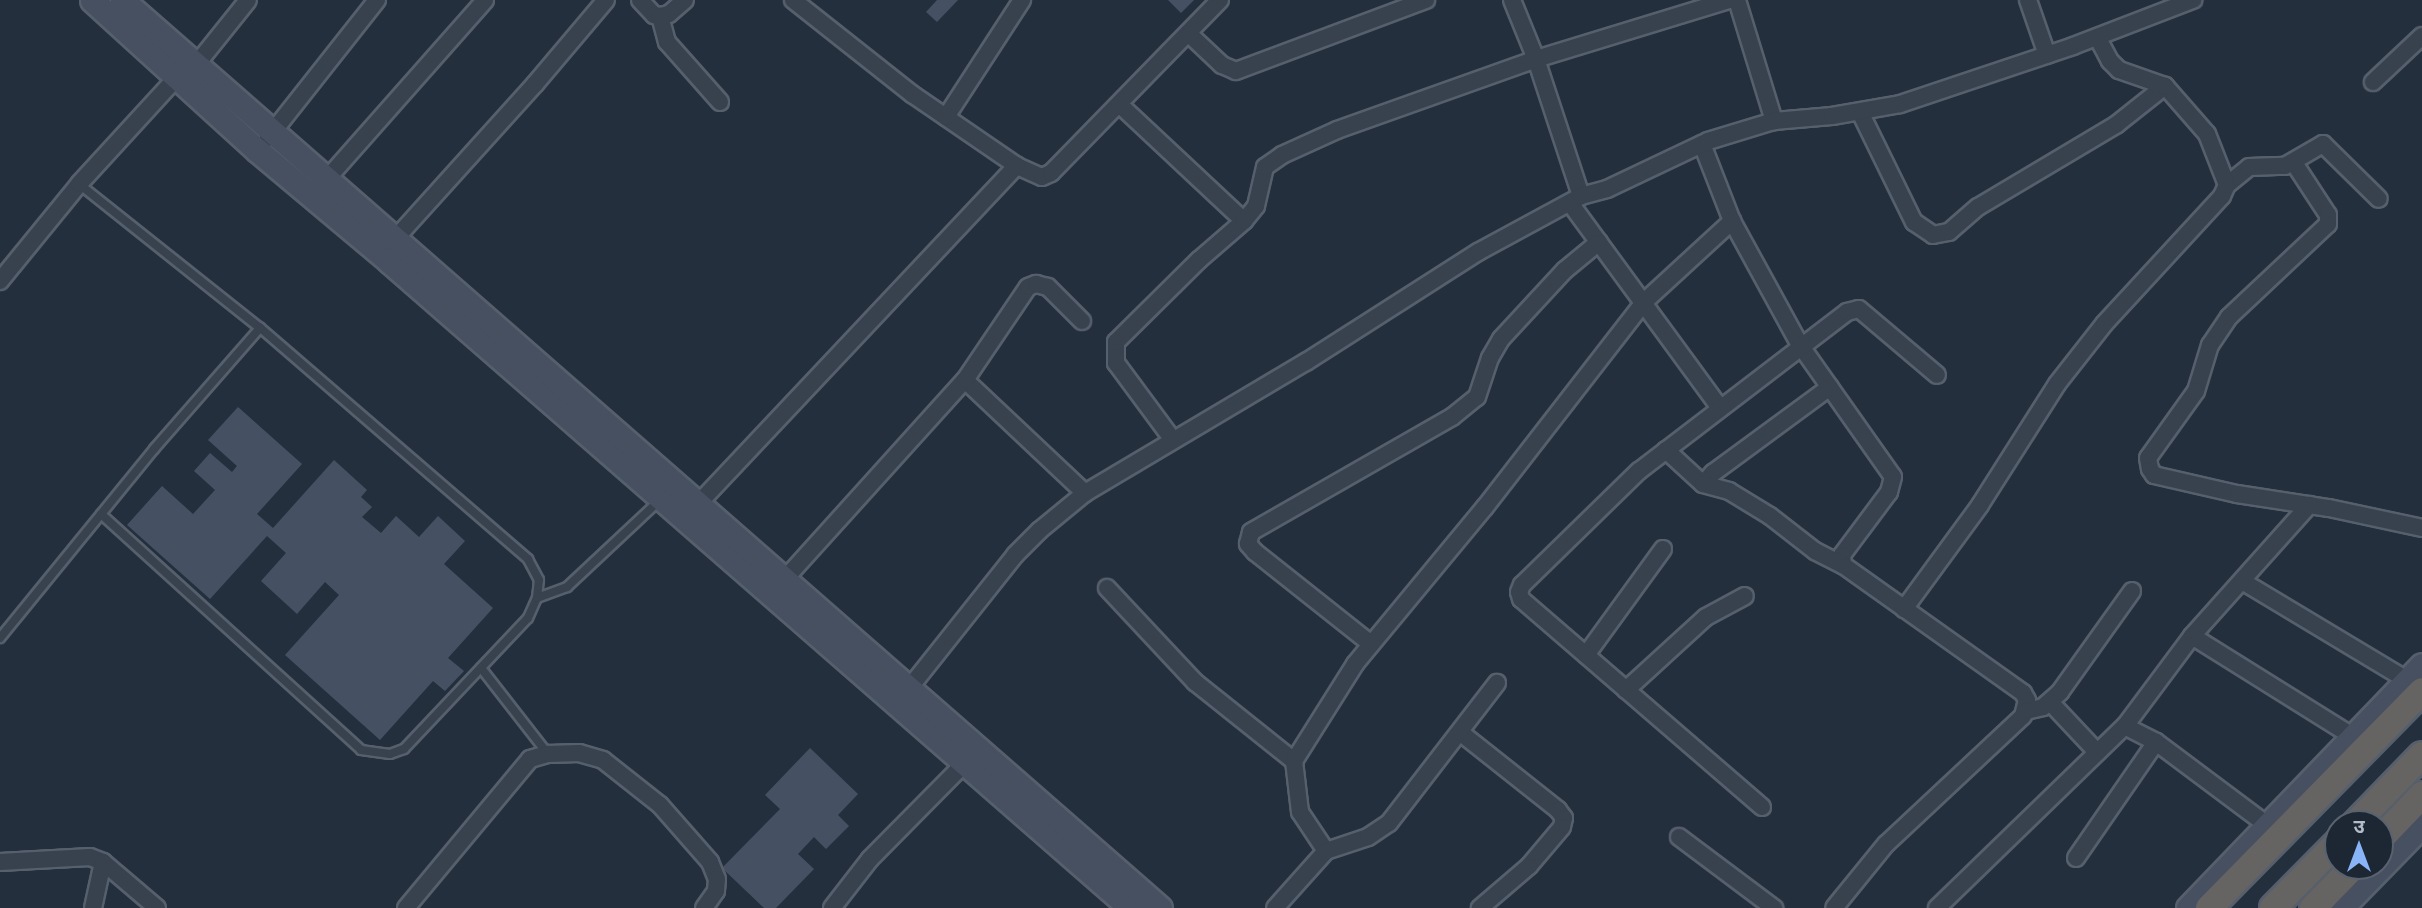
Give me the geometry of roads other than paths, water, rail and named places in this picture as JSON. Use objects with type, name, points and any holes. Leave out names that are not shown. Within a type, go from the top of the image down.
[{"type":"highway","points":[[2209,908],[2315,800],[2417,679]]},
{"type":"highway","points":[[2234,908],[2422,716]]},
{"type":"highway","points":[[2369,810],[2422,755]]},
{"type":"highway","points":[[2394,824],[2422,795]]},
{"type":"highway","points":[[2273,908],[2324,856]]},
{"type":"highway","points":[[2313,908],[2340,880]]},
{"type":"main road","points":[[92,0],[273,133],[784,580],[903,696]]},
{"type":"main road","points":[[122,0],[258,151],[389,261],[661,499],[1160,908]]},
{"type":"main road","points":[[2188,908],[2352,736],[2417,679]]},
{"type":"main road","points":[[972,756],[1131,908]]},
{"type":"main road","points":[[2342,908],[2422,825]]},
{"type":"street","points":[[0,281],[79,184],[186,71],[248,0]]},
{"type":"street","points":[[258,151],[377,0]]},
{"type":"street","points":[[326,180],[485,0]]},
{"type":"street","points":[[395,239],[535,84],[606,0]]},
{"type":"street","points":[[640,0],[654,15],[660,16],[668,14],[685,0]]},
{"type":"street","points":[[793,0],[946,117],[1017,166],[1042,177],[1051,173],[1220,0]]},
{"type":"street","points":[[946,117],[1022,0]]},
{"type":"street","points":[[1189,34],[1222,65],[1236,71],[1426,0]]},
{"type":"street","points":[[1512,0],[1536,59],[1576,200],[1599,242],[1720,408]]},
{"type":"street","points":[[1737,0],[1774,121]]},
{"type":"street","points":[[2028,0],[2047,55]]},
{"type":"street","points":[[903,696],[1015,555],[1040,530],[1085,493],[1306,362],[1478,252],[1576,200],[1607,189],[1702,144],[1774,121],[1860,112],[1943,91],[2193,0]]},
{"type":"street","points":[[1173,440],[1116,363],[1116,342],[1199,260],[1244,221],[1256,206],[1265,167],[1282,155],[1337,130],[1536,59],[1723,1]]},
{"type":"street","points":[[660,16],[667,42],[720,102]]},
{"type":"street","points":[[2373,82],[2422,36]]},
{"type":"street","points":[[2097,37],[2110,61],[2119,70],[2165,86],[2207,134],[2227,185]]},
{"type":"street","points":[[1860,112],[1914,222],[1933,235],[1949,232],[1978,207],[2117,124],[2165,86]]},
{"type":"street","points":[[1119,104],[1244,221]]},
{"type":"street","points":[[1702,144],[1732,221],[1800,345],[1893,477],[1889,492],[1842,555],[1843,565]]},
{"type":"street","points":[[1904,609],[1980,505],[2057,384],[2104,324],[2221,197],[2227,185],[2249,167],[2281,167],[2294,163],[2316,146],[2323,144],[2379,200]]},
{"type":"street","points":[[2294,163],[2328,215],[2328,224],[2229,317],[2210,345],[2196,391],[2148,458],[2154,475],[2236,494],[2309,505],[2422,528]]},
{"type":"street","points":[[698,505],[1017,166]]},
{"type":"street","points":[[1326,850],[1300,813],[1294,761],[1355,664],[1485,507],[1644,302],[1732,221]]},
{"type":"street","points":[[1371,644],[1255,552],[1248,544],[1251,532],[1461,411],[1477,397],[1490,358],[1501,339],[1565,270],[1599,242]]},
{"type":"street","points":[[784,580],[965,380],[1028,287],[1036,284],[1048,287],[1082,321]]},
{"type":"street","points":[[1762,807],[1521,599],[1519,593],[1522,585],[1639,471],[1800,345],[1847,312],[1859,309],[1937,375]]},
{"type":"street","points":[[965,380],[1085,493]]},
{"type":"street","points":[[1703,484],[1713,473],[1830,387]]},
{"type":"street","points":[[1666,450],[1703,484],[1729,491],[1770,516],[1815,551],[1843,565],[2023,693],[2027,700],[2026,711]]},
{"type":"street","points":[[1937,908],[2125,726],[2192,636],[2309,505]]},
{"type":"street","points":[[1586,655],[1663,549]]},
{"type":"street","points":[[2242,581],[2417,679]]},
{"type":"street","points":[[1107,588],[1195,682],[1294,761]]},
{"type":"street","points":[[1834,908],[1886,844],[2026,711],[2050,702],[2132,591]]},
{"type":"street","points":[[1626,690],[1706,617],[1745,596]]},
{"type":"street","points":[[2192,636],[2352,736]]},
{"type":"street","points":[[1275,908],[1326,850],[1368,837],[1389,823],[1497,683]]},
{"type":"street","points":[[2050,702],[2097,752]]},
{"type":"street","points":[[2125,726],[2156,742],[2266,825]]},
{"type":"street","points":[[1461,733],[1564,818],[1562,827],[1530,866],[1480,908]]},
{"type":"street","points":[[2076,858],[2156,742]]},
{"type":"street","points":[[406,908],[530,759],[548,754],[579,753],[603,760],[660,805],[710,862],[717,879],[716,891],[704,908]]},
{"type":"street","points":[[832,908],[870,859],[972,756]]},
{"type":"street","points":[[1679,837],[1774,908]]},
{"type":"street","points":[[0,862],[90,857],[103,862],[157,908]]},
{"type":"street","points":[[93,908],[103,862]]},
{"type":"lane","points":[[79,184],[260,328],[528,559],[539,580],[537,598],[528,618],[404,749],[390,754],[362,750],[101,514]]},
{"type":"lane","points":[[0,638],[101,514],[260,328]]},
{"type":"lane","points":[[537,598],[567,587],[661,499]]},
{"type":"lane","points":[[481,668],[548,754]]}]
